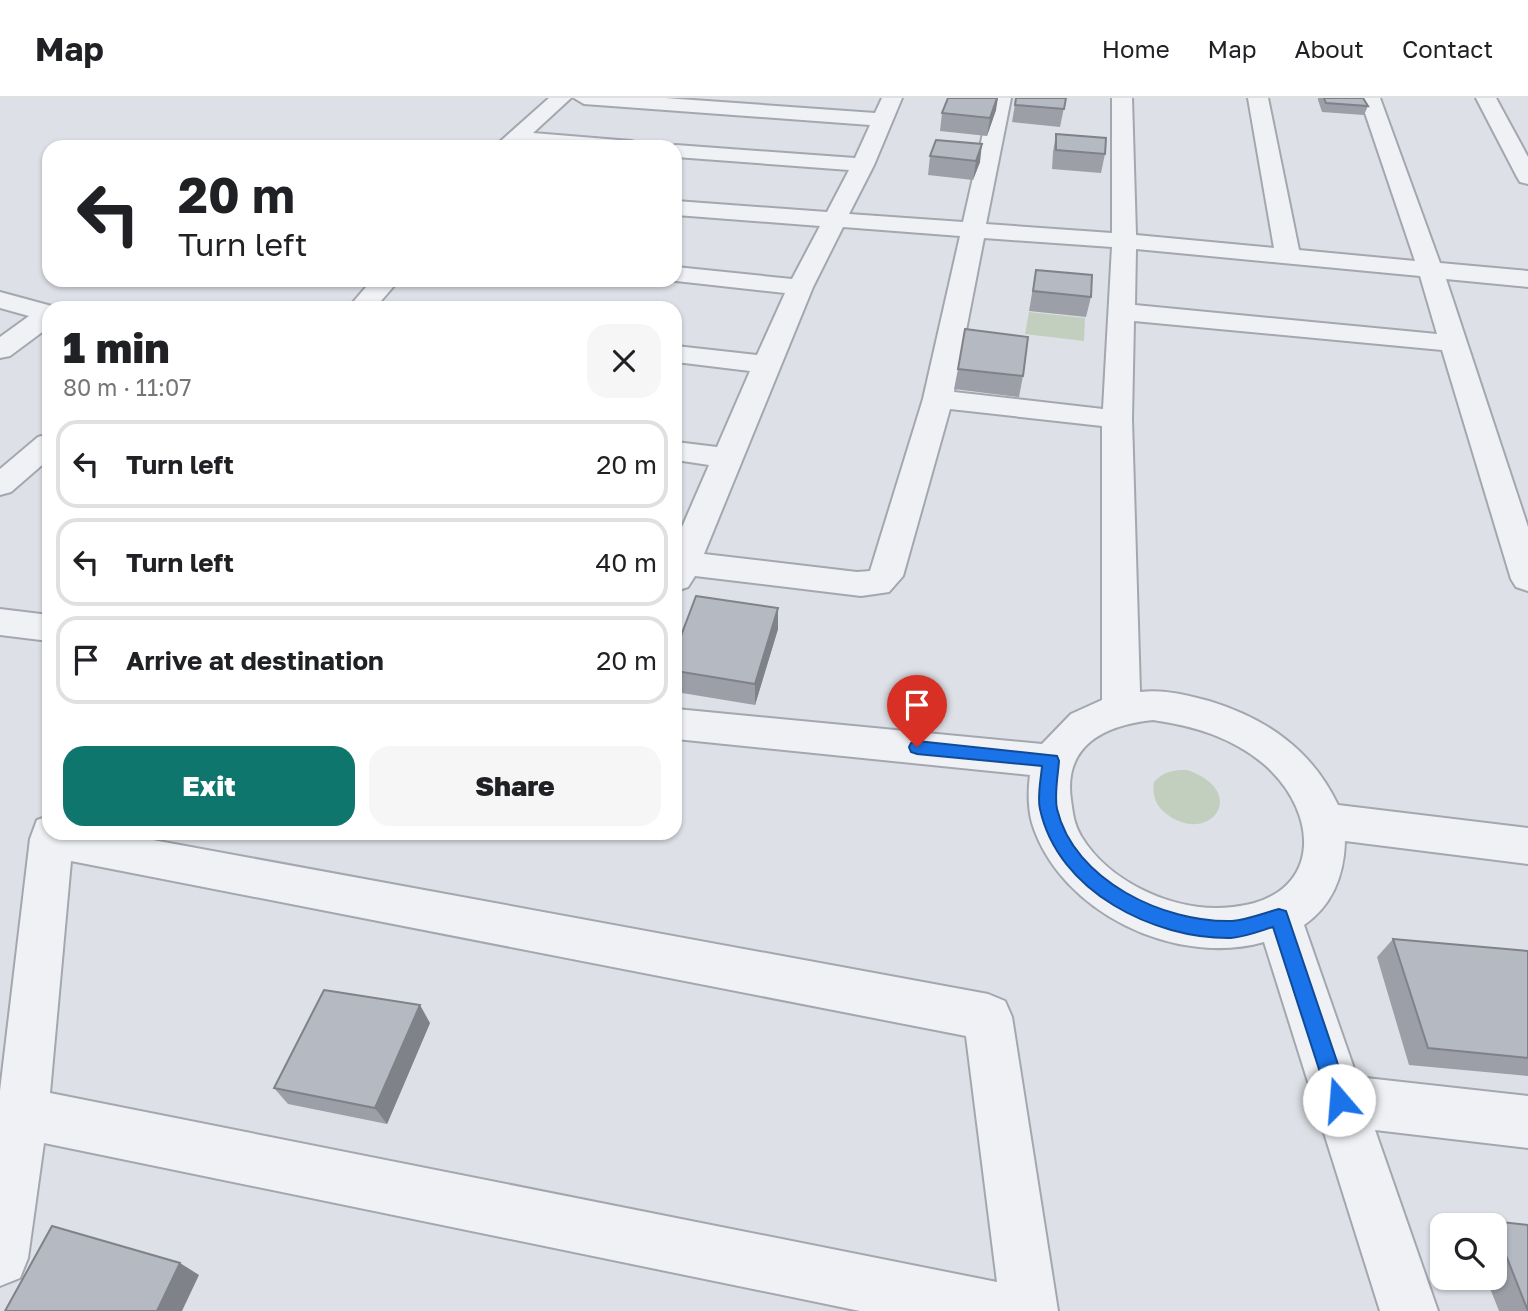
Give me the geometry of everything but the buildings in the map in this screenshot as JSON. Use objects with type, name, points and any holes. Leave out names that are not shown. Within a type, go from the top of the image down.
[{"type":"street","points":[[511,140],[561,98]]},
{"type":"street","points":[[584,98],[888,109],[863,165],[800,287],[682,559]]},
{"type":"street","points":[[682,568],[872,585],[886,576],[938,399],[1001,98]]},
{"type":"street","points":[[1121,708],[1117,419],[1124,241],[1122,98]]},
{"type":"street","points":[[1258,98],[1288,256]]},
{"type":"street","points":[[1370,98],[1430,269],[1451,343],[1528,579]]},
{"type":"street","points":[[1486,98],[1528,177]]},
{"type":"street","points":[[682,150],[863,165]]},
{"type":"street","points":[[682,208],[1124,241],[1528,279]]},
{"type":"street","points":[[682,276],[800,287]]},
{"type":"street","points":[[367,301],[380,287]]},
{"type":"street","points":[[0,300],[42,311]]},
{"type":"street","points":[[1122,312],[1451,343]]},
{"type":"street","points":[[0,350],[42,318]]},
{"type":"street","points":[[682,355],[767,364]]},
{"type":"street","points":[[938,399],[1117,419]]},
{"type":"street","points":[[0,485],[42,449]]},
{"type":"street","points":[[682,452],[727,458]]},
{"type":"street","points":[[0,622],[42,627]]},
{"type":"street","points":[[1153,705],[1198,711],[1233,724],[1273,749],[1305,783],[1324,821],[1321,874],[1297,905],[1279,917],[1234,929],[1181,925],[1137,909],[1092,880],[1065,847],[1048,808],[1051,761],[1084,722],[1121,708],[1153,705]]},
{"type":"street","points":[[682,725],[1051,761]]},
{"type":"street","points":[[1324,821],[1528,846]]},
{"type":"street","points":[[0,1258],[23,1113],[51,840]]},
{"type":"street","points":[[72,840],[988,1017],[1029,1311]]},
{"type":"street","points":[[1279,917],[1409,1311]]},
{"type":"street","points":[[1339,1100],[1528,1122]]},
{"type":"street","points":[[23,1113],[999,1311]]},
{"type":"green space","points":[[1029,312],[1085,318],[1084,341],[1025,334]]},
{"type":"green space","points":[[1187,770],[1206,780],[1217,791],[1220,803],[1216,813],[1208,821],[1195,824],[1180,822],[1164,812],[1156,802],[1154,782],[1169,772]]},
{"type":"route","points":[[917,747],[1051,761],[1048,808],[1065,847],[1092,880],[1137,909],[1181,925],[1234,929],[1279,917],[1339,1100]]}]
